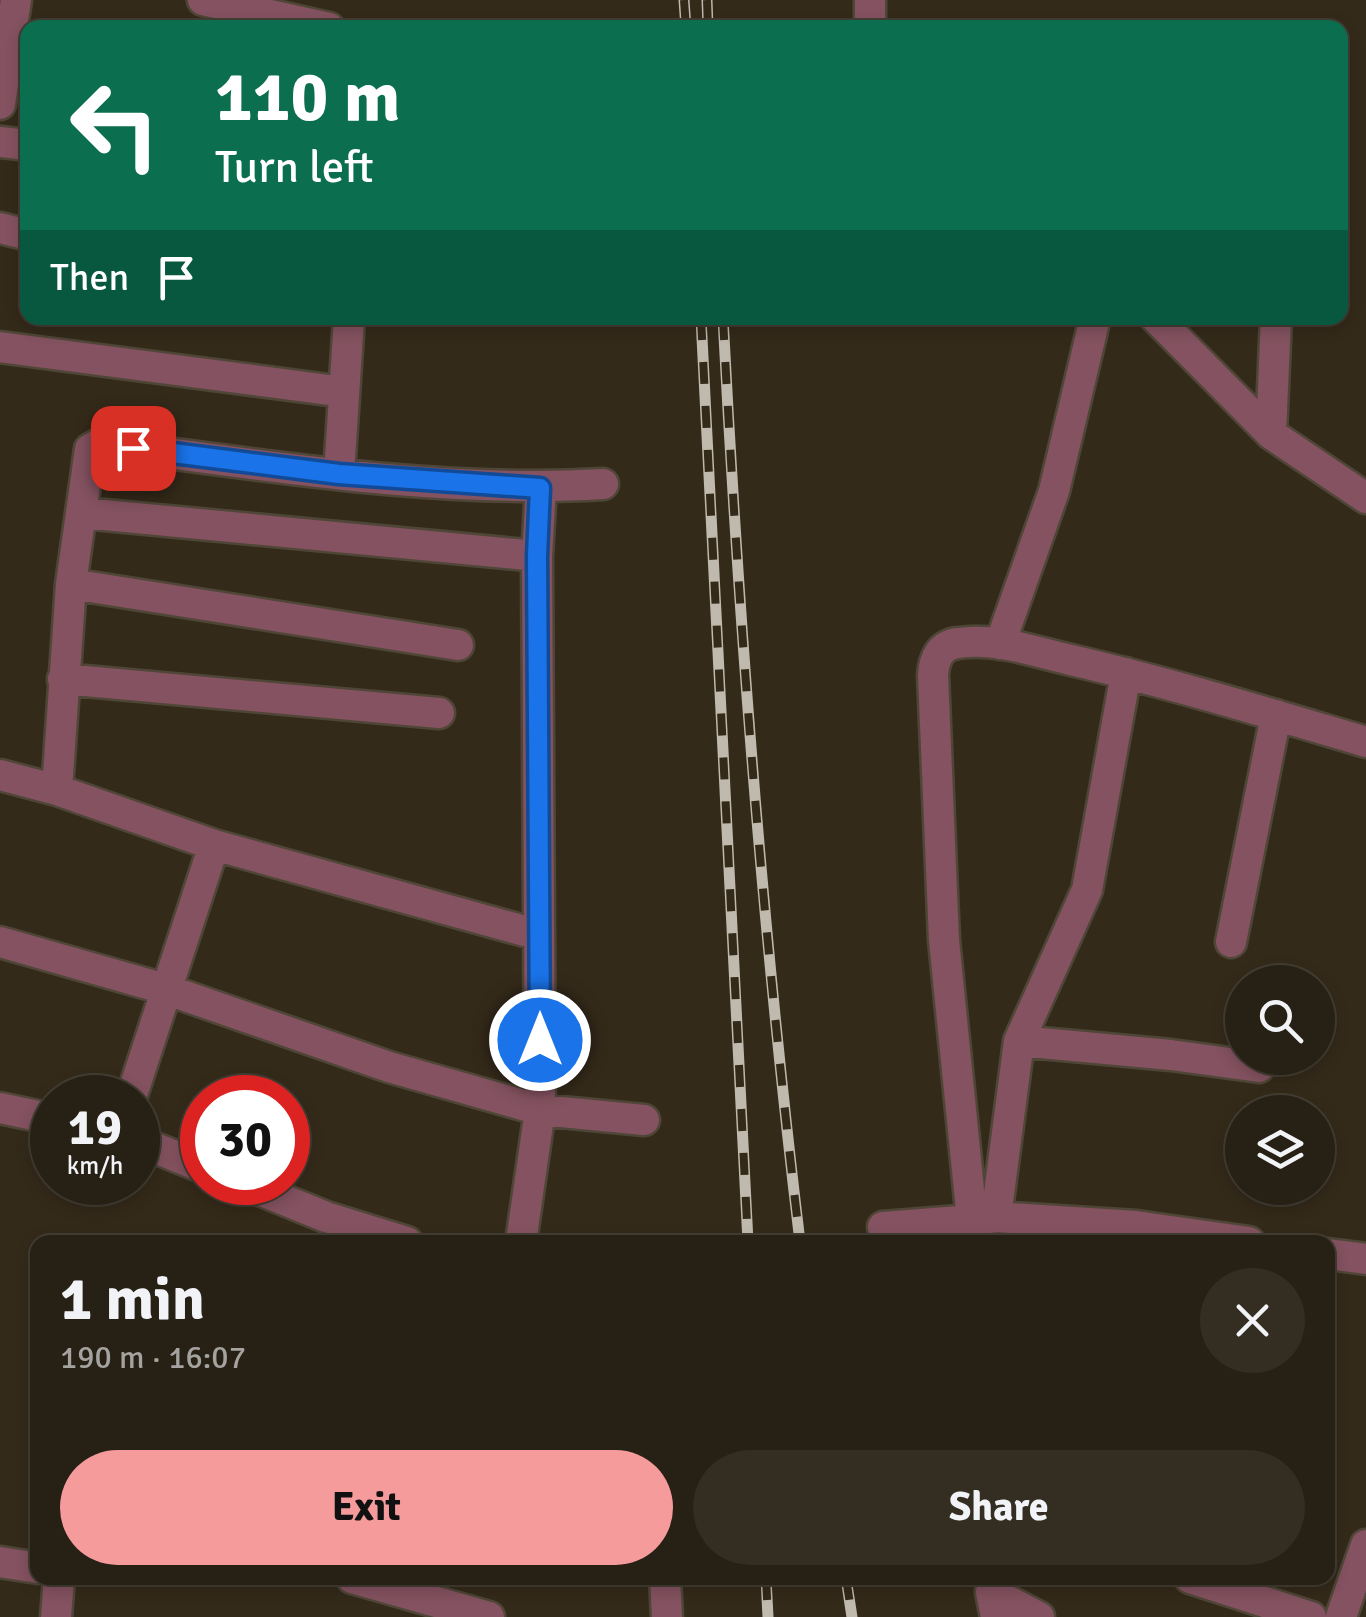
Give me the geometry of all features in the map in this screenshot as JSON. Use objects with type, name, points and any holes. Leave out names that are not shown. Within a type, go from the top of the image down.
[{"type":"street","points":[[0,104],[16,0]]},
{"type":"street","points":[[203,0],[293,20]]},
{"type":"street","points":[[339,474],[349,325]]},
{"type":"street","points":[[1000,644],[1054,492],[1093,325]]},
{"type":"street","points":[[1163,325],[1271,434],[1366,498]]},
{"type":"street","points":[[1271,434],[1276,325]]},
{"type":"street","points":[[0,348],[344,392]]},
{"type":"street","points":[[57,790],[71,584],[90,449],[98,444],[339,474],[540,488],[603,484]]},
{"type":"street","points":[[522,1235],[540,1110],[537,556],[540,488]]},
{"type":"street","points":[[83,513],[537,556]]},
{"type":"street","points":[[71,584],[458,644]]},
{"type":"street","points":[[980,1227],[944,940],[933,676],[936,656],[956,642],[1000,644],[1126,673],[1366,742]]},
{"type":"street","points":[[980,1227],[1019,1042],[1088,890],[1126,673]]},
{"type":"street","points":[[63,679],[439,713]]},
{"type":"street","points":[[1230,942],[1276,715]]},
{"type":"street","points":[[0,775],[57,790],[214,845],[539,935]]},
{"type":"street","points":[[138,1075],[214,845]]},
{"type":"street","points":[[0,942],[166,990],[389,1067],[540,1110],[644,1120]]},
{"type":"street","points":[[1019,1042],[1225,1062]]},
{"type":"street","points":[[0,1108],[30,1114]]},
{"type":"street","points":[[295,1205],[383,1235]]},
{"type":"street","points":[[883,1227],[1135,1234]]},
{"type":"street","points":[[1335,1255],[1366,1259]]},
{"type":"street","points":[[0,1562],[30,1567]]},
{"type":"street","points":[[1340,1617],[1363,1564]]},
{"type":"street","points":[[56,1617],[58,1585]]},
{"type":"street","points":[[377,1585],[489,1617]]},
{"type":"street","points":[[666,1585],[667,1617]]},
{"type":"street","points":[[1212,1585],[1311,1617]]},
{"type":"street","points":[[992,1596],[1038,1617]]},
{"type":"railway","points":[[684,0],[685,20]]},
{"type":"railway","points":[[707,0],[708,20]]},
{"type":"railway","points":[[701,325],[748,1235]]},
{"type":"railway","points":[[723,325],[754,781],[799,1235]]},
{"type":"railway","points":[[766,1585],[768,1617]]},
{"type":"railway","points":[[847,1585],[852,1617]]},
{"type":"route","points":[[133,448],[339,474],[540,488],[540,1040]]}]
